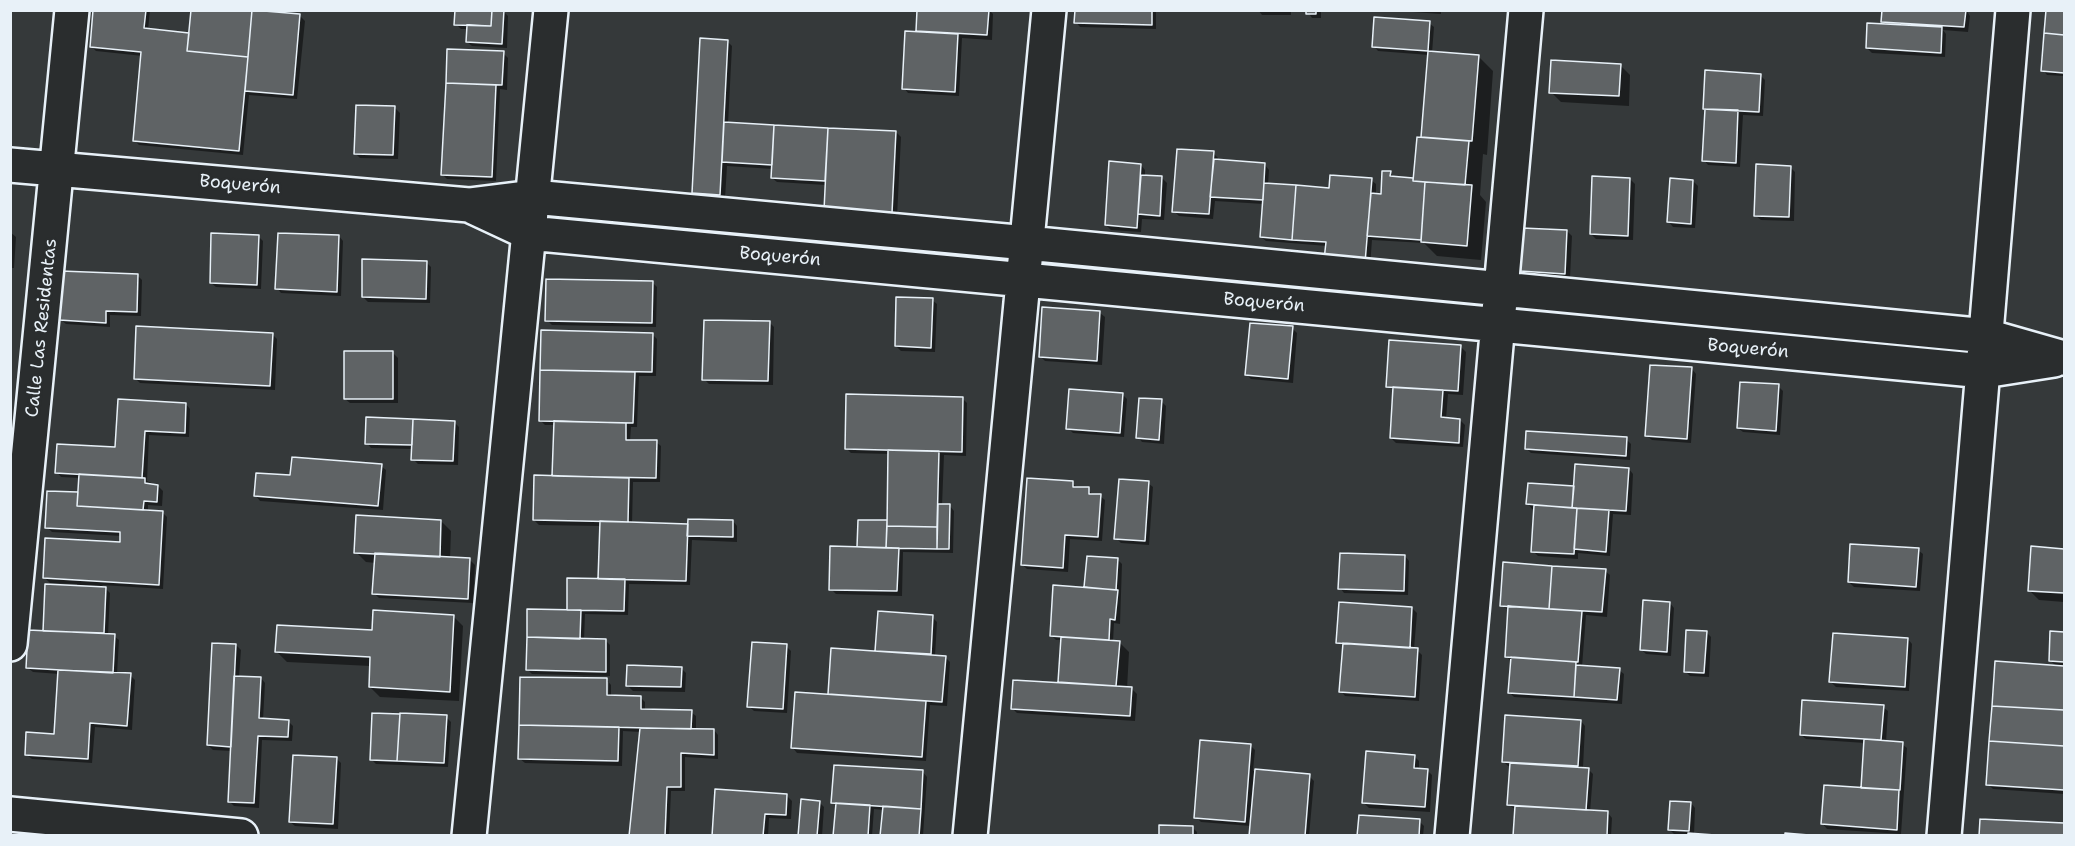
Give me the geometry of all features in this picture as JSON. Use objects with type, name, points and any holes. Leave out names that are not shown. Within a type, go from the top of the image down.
[{"type":"street","name":"Calle Las Residentas","points":[[10,645],[72,10]]},
{"type":"street","points":[[469,836],[551,10]]},
{"type":"street","points":[[970,836],[1049,10]]},
{"type":"street","points":[[1452,836],[1526,10]]},
{"type":"street","points":[[1944,836],[2013,10]]},
{"type":"street","name":"Boquerón","points":[[10,165],[469,205],[533,197],[1027,243],[1987,336],[2064,358]]},
{"type":"street","name":"Boquerón","points":[[469,205],[529,233],[1984,371],[2064,358]]},
{"type":"street","points":[[10,814],[241,836]]},
{"type":"building","points":[[93,10],[146,10],[144,28],[189,33],[187,51],[248,57],[239,151],[133,141],[141,52],[90,47]]},
{"type":"building","points":[[191,10],[252,10],[248,57],[187,51]]},
{"type":"building","points":[[252,10],[300,14],[293,95],[245,91]]},
{"type":"building","points":[[455,10],[492,10],[491,26],[454,25]]},
{"type":"building","points":[[492,10],[504,10],[502,44],[466,42],[467,25],[491,26]]},
{"type":"building","points":[[917,10],[989,10],[987,35],[916,31]]},
{"type":"building","points":[[1075,10],[1152,10],[1152,25],[1074,23]]},
{"type":"building","points":[[1306,10],[1316,10],[1316,14],[1306,14]]},
{"type":"building","points":[[1882,10],[1966,10],[1964,27],[1881,22]]},
{"type":"building","points":[[2046,10],[2064,10],[2064,35],[2044,33]]},
{"type":"building","points":[[1374,17],[1430,21],[1428,51],[1372,47]]},
{"type":"building","points":[[1867,23],[1942,27],[1941,53],[1866,48]]},
{"type":"building","points":[[905,31],[958,34],[955,92],[902,89]]},
{"type":"building","points":[[2044,33],[2064,35],[2064,73],[2041,71]]},
{"type":"building","points":[[700,38],[728,40],[720,195],[692,193]]},
{"type":"building","points":[[447,49],[504,51],[502,85],[446,83]]},
{"type":"building","points":[[1428,51],[1479,55],[1472,141],[1421,137]]},
{"type":"building","points":[[1551,60],[1621,64],[1619,96],[1549,93]]},
{"type":"building","points":[[1705,70],[1761,74],[1759,112],[1703,109]]},
{"type":"building","points":[[446,83],[496,85],[492,177],[441,175]]},
{"type":"building","points":[[356,105],[395,106],[393,155],[354,154]]},
{"type":"building","points":[[1705,109],[1738,110],[1736,163],[1702,161]]},
{"type":"building","points":[[724,122],[774,125],[772,165],[722,162]]},
{"type":"building","points":[[774,125],[828,128],[825,181],[771,178]]},
{"type":"building","points":[[828,128],[896,131],[892,213],[824,210]]},
{"type":"building","points":[[1417,137],[1469,141],[1465,185],[1413,181]]},
{"type":"building","points":[[1177,149],[1214,151],[1209,214],[1172,212]]},
{"type":"building","points":[[1214,159],[1265,163],[1263,200],[1210,197]]},
{"type":"building","points":[[1109,161],[1141,164],[1137,228],[1105,225]]},
{"type":"building","points":[[1756,164],[1791,166],[1789,217],[1754,216]]},
{"type":"building","points":[[1382,171],[1391,171],[1390,176],[1413,178],[1413,181],[1425,182],[1421,240],[1367,236],[1371,193],[1381,194]]},
{"type":"building","points":[[1141,175],[1162,176],[1160,216],[1138,214]]},
{"type":"building","points":[[1330,175],[1372,178],[1365,263],[1324,260],[1326,242],[1292,240],[1296,185],[1329,188]]},
{"type":"building","points":[[1592,176],[1630,178],[1628,236],[1590,234]]},
{"type":"building","points":[[1670,178],[1693,180],[1691,224],[1667,222]]},
{"type":"building","points":[[1425,182],[1472,185],[1467,246],[1421,242]]},
{"type":"building","points":[[1264,183],[1296,185],[1292,240],[1260,237]]},
{"type":"building","points":[[1522,228],[1567,230],[1565,274],[1520,271]]},
{"type":"building","points":[[211,233],[259,235],[257,285],[210,283]]},
{"type":"building","points":[[278,233],[339,235],[337,292],[275,289]]},
{"type":"building","points":[[362,259],[427,261],[426,299],[362,297]]},
{"type":"building","points":[[61,271],[138,274],[137,312],[106,311],[106,323],[59,320]]},
{"type":"building","points":[[546,279],[653,281],[652,323],[545,321]]},
{"type":"building","points":[[896,297],[933,298],[931,348],[895,346]]},
{"type":"building","points":[[1042,307],[1100,311],[1097,361],[1039,357]]},
{"type":"building","points":[[704,320],[770,321],[768,381],[702,380]]},
{"type":"building","points":[[1250,323],[1293,326],[1288,379],[1245,375]]},
{"type":"building","points":[[136,326],[273,333],[270,386],[134,379]]},
{"type":"building","points":[[541,330],[653,333],[652,372],[540,370]]},
{"type":"building","points":[[1389,340],[1461,345],[1458,391],[1386,387]]},
{"type":"building","points":[[344,351],[393,351],[393,399],[344,399]]},
{"type":"building","points":[[1650,365],[1692,367],[1687,439],[1645,436]]},
{"type":"building","points":[[540,370],[635,372],[633,423],[539,421]]},
{"type":"building","points":[[1740,382],[1779,384],[1776,431],[1737,428]]},
{"type":"building","points":[[1393,387],[1443,390],[1441,417],[1460,419],[1459,443],[1390,438]]},
{"type":"building","points":[[1069,389],[1123,393],[1120,433],[1066,429]]},
{"type":"building","points":[[846,394],[963,397],[962,452],[845,449]]},
{"type":"building","points":[[1139,398],[1162,399],[1159,440],[1136,438]]},
{"type":"building","points":[[118,399],[186,403],[185,433],[145,431],[142,478],[55,473],[57,444],[115,447]]},
{"type":"building","points":[[366,417],[413,419],[412,445],[365,444]]},
{"type":"building","points":[[413,419],[455,421],[453,461],[411,460]]},
{"type":"building","points":[[554,421],[626,423],[626,440],[657,440],[656,478],[552,476]]},
{"type":"building","points":[[1526,431],[1627,437],[1626,456],[1525,449]]},
{"type":"building","points":[[888,450],[939,451],[937,527],[887,526]]},
{"type":"building","points":[[292,457],[382,464],[378,506],[254,496],[256,473],[290,475]]},
{"type":"building","points":[[1575,464],[1629,468],[1626,511],[1572,508]]},
{"type":"building","points":[[79,474],[145,478],[145,483],[158,485],[157,502],[144,501],[143,510],[77,506]]},
{"type":"building","points":[[534,475],[629,478],[628,522],[533,520]]},
{"type":"building","points":[[1027,478],[1073,481],[1073,487],[1089,487],[1089,494],[1101,494],[1098,537],[1065,535],[1063,568],[1021,565]]},
{"type":"building","points":[[1119,479],[1149,481],[1145,541],[1114,539]]},
{"type":"building","points":[[1528,483],[1574,486],[1572,508],[1526,504]]},
{"type":"building","points":[[47,491],[78,492],[77,506],[163,511],[159,585],[43,578],[45,538],[120,542],[120,532],[45,528]]},
{"type":"building","points":[[938,504],[950,504],[949,549],[937,549]]},
{"type":"building","points":[[1534,505],[1577,508],[1574,554],[1531,552]]},
{"type":"building","points":[[1577,508],[1609,510],[1606,552],[1574,549]]},
{"type":"building","points":[[356,515],[441,520],[440,557],[354,553]]},
{"type":"building","points":[[688,519],[733,520],[733,537],[687,536]]},
{"type":"building","points":[[858,520],[887,520],[886,548],[857,547]]},
{"type":"building","points":[[600,521],[688,524],[686,581],[598,579]]},
{"type":"building","points":[[887,526],[937,527],[937,549],[886,548]]},
{"type":"building","points":[[1850,544],[1919,548],[1916,587],[1848,582]]},
{"type":"building","points":[[830,546],[899,548],[897,591],[829,590]]},
{"type":"building","points":[[2031,546],[2064,549],[2064,593],[2028,591]]},
{"type":"building","points":[[375,553],[470,558],[468,599],[372,594]]},
{"type":"building","points":[[1340,553],[1405,555],[1404,591],[1338,589]]},
{"type":"building","points":[[1087,556],[1118,558],[1116,590],[1084,587]]},
{"type":"building","points":[[1503,562],[1552,566],[1549,609],[1500,606]]},
{"type":"building","points":[[1552,566],[1606,569],[1602,612],[1549,609]]},
{"type":"building","points":[[567,578],[625,579],[624,611],[567,610]]},
{"type":"building","points":[[45,584],[106,587],[104,633],[43,631]]},
{"type":"building","points":[[1053,585],[1118,590],[1115,620],[1110,619],[1109,640],[1050,636]]},
{"type":"building","points":[[1643,600],[1670,602],[1667,652],[1640,650]]},
{"type":"building","points":[[1339,602],[1412,607],[1410,648],[1336,643]]},
{"type":"building","points":[[1508,606],[1582,611],[1578,662],[1505,657]]},
{"type":"building","points":[[527,609],[581,610],[580,639],[527,637]]},
{"type":"building","points":[[373,610],[454,615],[450,692],[369,687],[370,657],[275,652],[277,625],[372,630]]},
{"type":"building","points":[[878,611],[933,615],[931,654],[875,651]]},
{"type":"building","points":[[28,630],[115,634],[113,673],[26,668]]},
{"type":"building","points":[[1686,630],[1707,631],[1704,673],[1684,672]]},
{"type":"building","points":[[2050,631],[2064,632],[2064,662],[2049,661]]},
{"type":"building","points":[[1833,633],[1908,638],[1905,687],[1829,682]]},
{"type":"building","points":[[527,637],[606,639],[606,672],[526,670]]},
{"type":"building","points":[[1061,637],[1120,641],[1116,686],[1058,682]]},
{"type":"building","points":[[752,642],[787,644],[783,709],[747,707]]},
{"type":"building","points":[[212,643],[236,644],[231,747],[207,745]]},
{"type":"building","points":[[1343,643],[1418,648],[1415,697],[1339,692]]},
{"type":"building","points":[[831,648],[946,656],[942,702],[828,694]]},
{"type":"building","points":[[1511,657],[1576,662],[1574,697],[1508,693]]},
{"type":"building","points":[[1995,661],[2064,666],[2064,710],[1992,706]]},
{"type":"building","points":[[627,665],[682,667],[681,687],[626,686]]},
{"type":"building","points":[[1576,665],[1620,668],[1617,700],[1574,697]]},
{"type":"building","points":[[58,670],[131,673],[127,726],[90,723],[88,759],[25,755],[26,732],[54,734]]},
{"type":"building","points":[[234,676],[261,677],[259,718],[289,720],[288,737],[258,736],[254,803],[228,802]]},
{"type":"building","points":[[520,677],[607,678],[607,695],[641,696],[641,709],[692,710],[691,729],[519,725]]},
{"type":"building","points":[[1013,680],[1132,687],[1130,716],[1011,709]]},
{"type":"building","points":[[795,692],[926,701],[922,757],[791,748]]},
{"type":"building","points":[[1802,700],[1884,705],[1881,740],[1800,735]]},
{"type":"building","points":[[1992,706],[2064,710],[2064,746],[1989,741]]},
{"type":"building","points":[[372,713],[400,714],[397,761],[370,760]]},
{"type":"building","points":[[400,713],[447,715],[444,763],[397,761]]},
{"type":"building","points":[[1505,715],[1581,720],[1578,766],[1502,762]]},
{"type":"building","points":[[519,725],[619,727],[618,761],[518,759]]},
{"type":"building","points":[[640,728],[714,729],[714,755],[681,753],[681,787],[667,787],[665,836],[629,836]]},
{"type":"building","points":[[1864,739],[1903,742],[1900,790],[1861,788]]},
{"type":"building","points":[[1200,740],[1251,744],[1245,822],[1194,818]]},
{"type":"building","points":[[1989,741],[2064,746],[2064,790],[1986,785]]},
{"type":"building","points":[[1366,751],[1415,755],[1414,768],[1428,769],[1425,807],[1362,803]]},
{"type":"building","points":[[293,755],[337,757],[333,824],[289,822]]},
{"type":"building","points":[[1510,763],[1589,768],[1586,810],[1507,805]]},
{"type":"building","points":[[834,765],[923,770],[921,809],[831,803]]},
{"type":"building","points":[[1255,769],[1310,774],[1305,836],[1249,836]]},
{"type":"building","points":[[1824,785],[1899,790],[1897,830],[1821,824]]},
{"type":"building","points":[[715,789],[787,794],[786,815],[765,814],[763,836],[712,836]]},
{"type":"building","points":[[801,799],[820,801],[817,836],[798,836]]},
{"type":"building","points":[[1670,801],[1691,802],[1689,831],[1668,830]]},
{"type":"building","points":[[836,803],[870,805],[868,836],[833,836]]},
{"type":"building","points":[[883,806],[921,809],[919,836],[880,836]]},
{"type":"building","points":[[1515,806],[1608,811],[1607,836],[1513,836]]},
{"type":"building","points":[[1359,815],[1420,819],[1419,836],[1357,836]]},
{"type":"building","points":[[1980,819],[2064,823],[2064,836],[1979,836]]},
{"type":"building","points":[[1159,825],[1193,826],[1193,836],[1159,836]]},
{"type":"building","points":[[1688,833],[1715,835],[1715,836],[1688,836]]},
{"type":"building","points":[[1785,833],[1821,836],[1785,836]]}]
